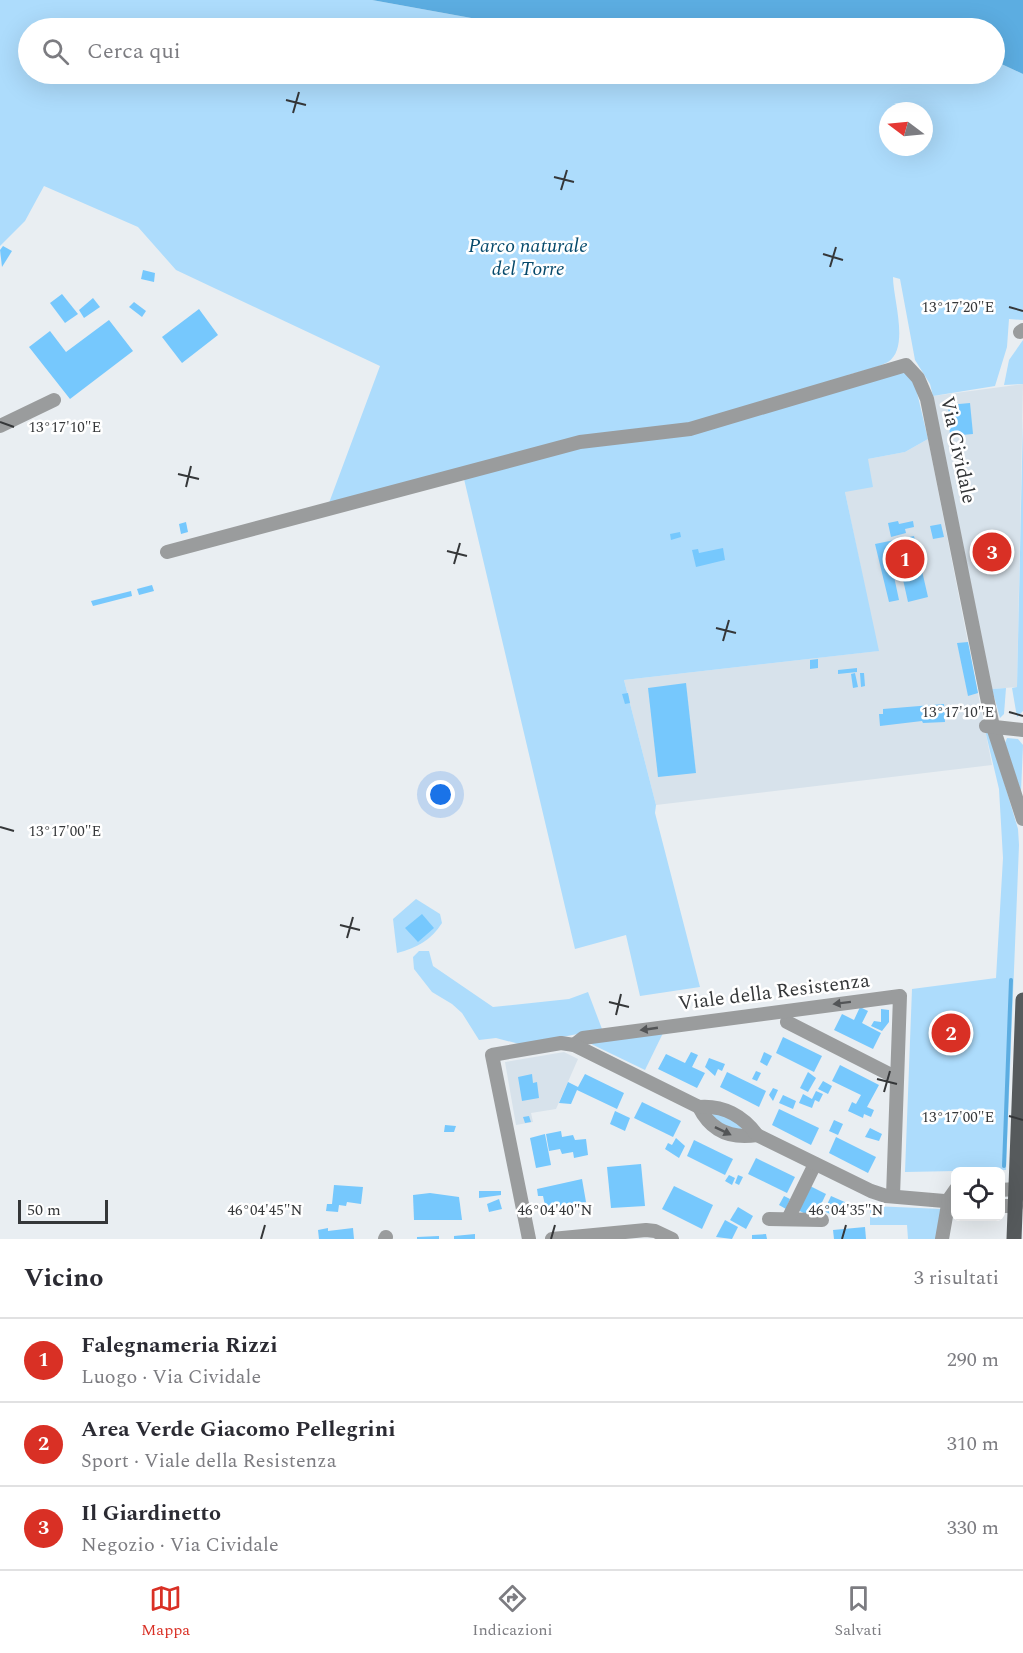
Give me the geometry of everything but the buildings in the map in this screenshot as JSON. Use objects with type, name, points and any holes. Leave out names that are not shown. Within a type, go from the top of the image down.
[{"type":"main road","points":[[1014,1239],[1007,1188],[1020,1172],[1023,1000]]},
{"type":"street","name":"Via Cividale","points":[[167,552],[580,442],[690,429],[906,365],[918,378],[927,399],[989,727],[1023,819]]},
{"type":"street","points":[[0,426],[54,400]]},
{"type":"street","points":[[989,727],[1023,730]]},
{"type":"street","name":"Viale della Resistenza","points":[[574,1045],[583,1038],[900,996],[893,1196]]},
{"type":"street","name":"Viale della Resistenza","points":[[787,1022],[897,1078]]},
{"type":"street","name":"Viale della Resistenza","points":[[529,1239],[492,1055],[557,1044],[574,1045],[699,1107],[707,1123],[738,1138],[758,1135],[871,1191],[893,1196],[951,1197]]},
{"type":"street","points":[[788,1219],[815,1164]]},
{"type":"street","points":[[942,1239],[951,1208]]},
{"type":"street","points":[[769,1219],[822,1220]]},
{"type":"street","points":[[552,1239],[646,1230],[655,1231],[672,1239]]},
{"type":"shaded area","points":[[372,0],[1023,0],[1023,74],[1005,66],[1005,18],[471,18]]},
{"type":"shaded area","points":[[1023,384],[1017,687],[992,689],[933,396]]},
{"type":"shaded area","points":[[928,439],[992,765],[656,805],[624,680],[878,651],[845,492],[868,459],[905,452]]},
{"type":"shaded area","points":[[564,1052],[578,1059],[556,1109],[531,1113],[533,1122],[516,1125],[505,1062]]},
{"type":"green space","name":"Parco naturale del Torre","points":[[0,0],[372,0],[471,18],[18,18],[18,84],[1005,84],[1005,66],[1023,74],[1023,320],[1009,319],[1007,347],[995,386],[933,396],[930,384],[915,360],[900,279],[893,277],[899,322],[898,346],[895,355],[884,364],[848,375],[906,373],[915,384],[928,439],[905,452],[868,459],[873,487],[845,492],[879,651],[624,680],[656,805],[655,813],[700,987],[640,996],[626,935],[575,949],[464,479],[326,511],[380,366],[176,270],[138,227],[44,186],[25,221],[0,246]]},
{"type":"green space","points":[[1023,340],[1023,384],[1004,385],[1009,360]]},
{"type":"green space","points":[[1023,418],[1023,711],[1017,717],[1012,688],[1017,687]]},
{"type":"green space","points":[[1006,688],[1004,714],[1000,718],[992,689]]},
{"type":"green space","points":[[985,730],[990,735],[1018,829],[1019,845],[1006,1170],[1005,1167],[951,1167],[951,1171],[905,1172],[912,989],[996,978],[1003,858],[999,789]]},
{"type":"green space","points":[[1007,738],[1018,739],[1023,745],[1021,792],[1005,743]]},
{"type":"green space","points":[[416,899],[440,914],[442,923],[423,942],[397,953],[393,919]]},
{"type":"green space","points":[[419,951],[429,951],[433,966],[493,1007],[569,999],[588,992],[602,1029],[523,1045],[496,1038],[479,1040],[462,1013],[432,992],[414,969],[413,957]]},
{"type":"green space","points":[[664,1031],[645,1070],[585,1041]]},
{"type":"green space","points":[[715,1109],[744,1124],[739,1134],[710,1120]]},
{"type":"green space","points":[[873,1206],[942,1209],[937,1239],[908,1239],[907,1225],[870,1225],[870,1210]]},
{"type":"waterway","points":[[1004,1166],[1011,980]]},
{"type":"place","name":"Il Giardinetto","points":[[992,552]]},
{"type":"place","name":"Falegnameria Rizzi","points":[[905,559]]},
{"type":"place","name":"Area Verde Giacomo Pellegrini","points":[[951,1033]]}]
